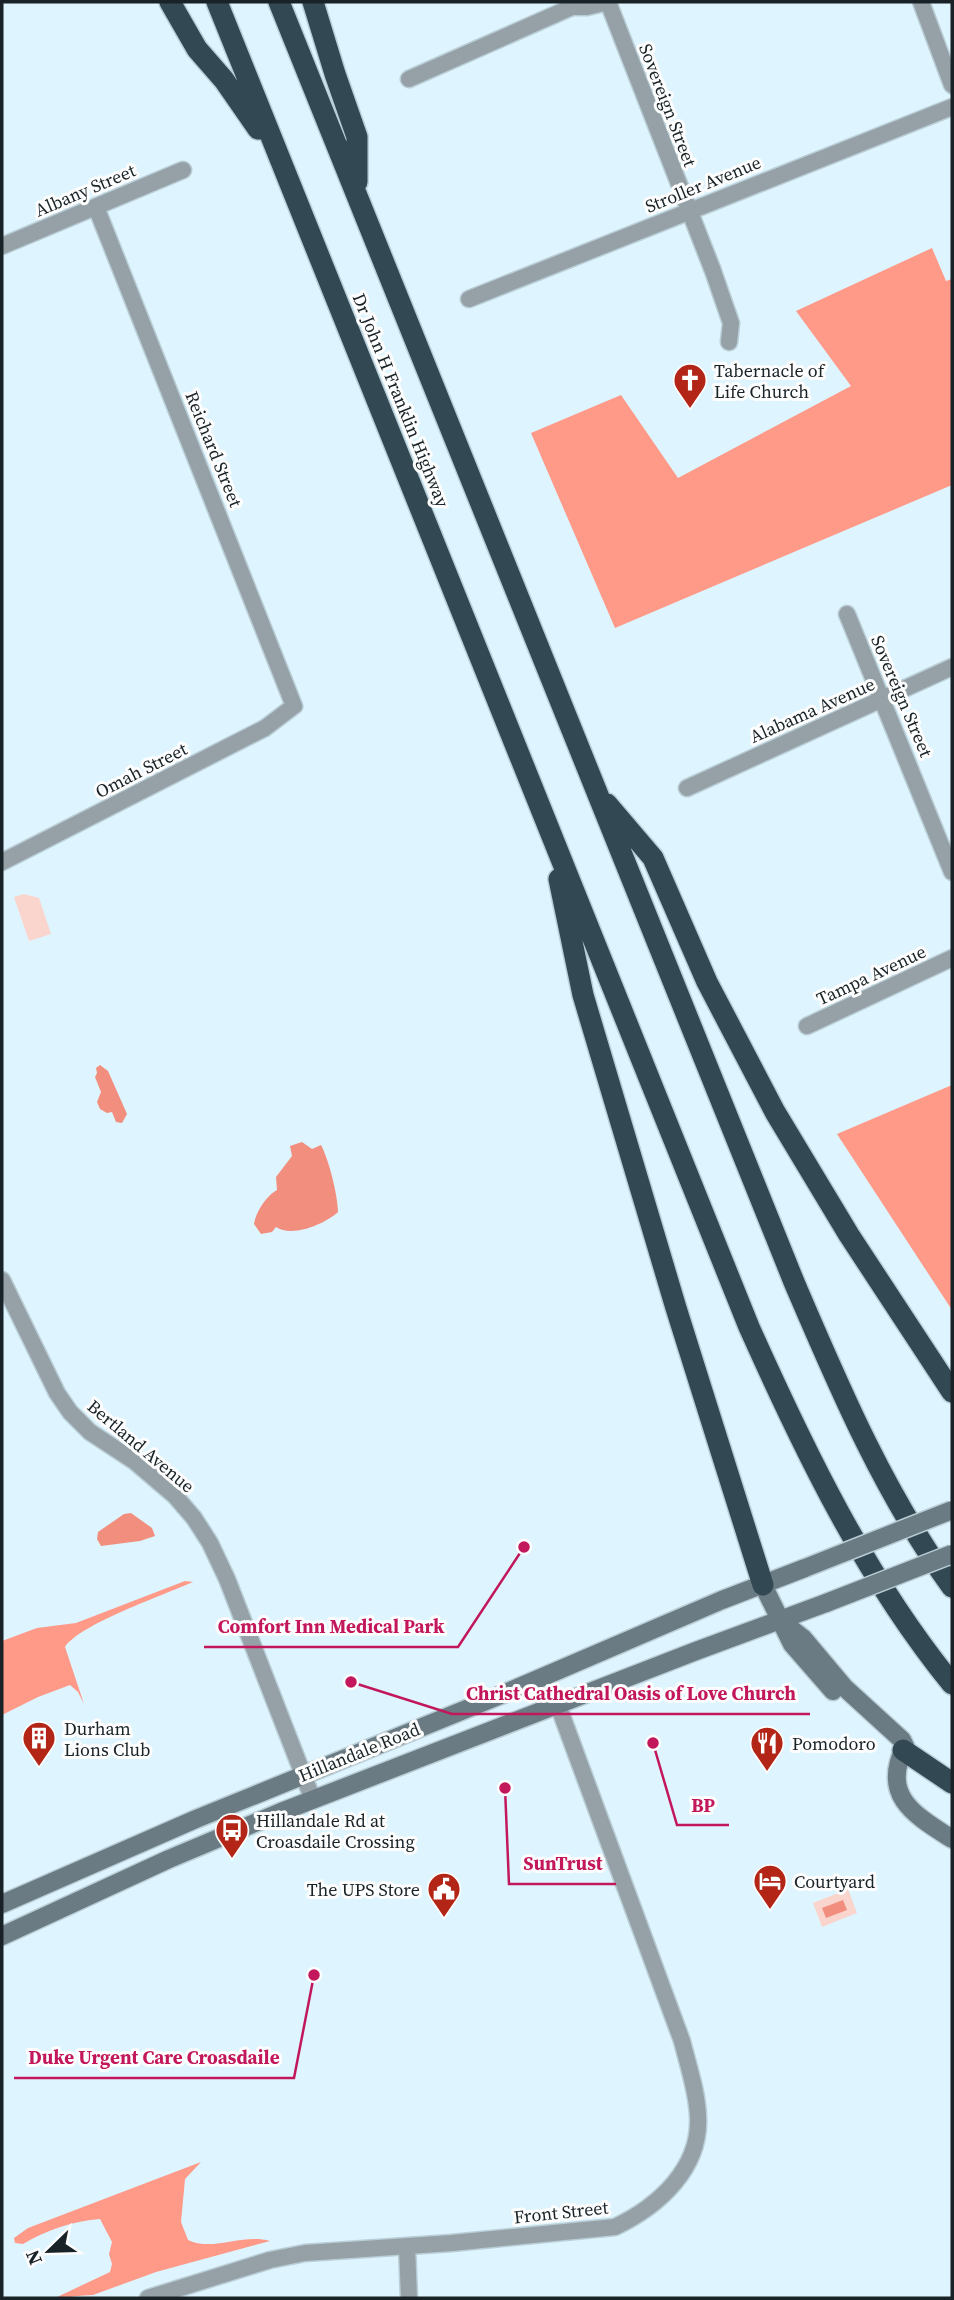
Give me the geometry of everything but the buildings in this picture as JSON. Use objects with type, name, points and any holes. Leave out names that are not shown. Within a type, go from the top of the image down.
[{"type":"highway","points":[[170,2],[197,49],[224,80],[283,166]]},
{"type":"highway","name":"Dr John H Franklin Highway","points":[[217,2],[544,815]]},
{"type":"highway","points":[[279,2],[728,1121],[837,1381],[898,1501],[952,1587]]},
{"type":"highway","points":[[313,2],[357,138],[357,194]]},
{"type":"highway","points":[[597,792],[653,858],[707,982],[775,1112],[849,1235],[952,1392]]},
{"type":"highway","points":[[544,815],[583,995],[762,1584]]},
{"type":"highway","points":[[544,815],[781,1397],[819,1475],[868,1563],[952,1684]]},
{"type":"highway","points":[[903,1750],[952,1783]]},
{"type":"main road","name":"Hillandale Road","points":[[2,1904],[303,1774],[496,1697],[762,1584],[952,1510]]},
{"type":"main road","name":"Hillandale Road","points":[[2,1936],[169,1859],[313,1800],[952,1554]]},
{"type":"main road","points":[[762,1584],[792,1644],[864,1722],[903,1750],[895,1769],[900,1795],[915,1813],[952,1839]]},
{"type":"street","points":[[409,79],[569,4],[587,7],[608,2]]},
{"type":"street","name":"Sovereign Street","points":[[608,2],[713,271],[731,323],[729,342]]},
{"type":"street","points":[[921,2],[952,85]]},
{"type":"street","name":"Stroller Avenue","points":[[469,299],[952,107]]},
{"type":"street","name":"Albany Street","points":[[2,246],[183,170]]},
{"type":"street","name":"Reichard Street","points":[[96,207],[294,706]]},
{"type":"street","name":"Sovereign Street","points":[[847,614],[952,872]]},
{"type":"street","name":"Alabama Avenue","points":[[687,789],[952,667]]},
{"type":"street","name":"Omah Street","points":[[2,862],[265,728],[294,706]]},
{"type":"street","name":"Tampa Avenue","points":[[807,1027],[952,958]]},
{"type":"street","name":"Bertland Avenue","points":[[2,1280],[57,1393],[70,1412],[90,1432],[134,1461],[175,1496],[210,1543],[227,1579],[313,1800]]},
{"type":"street","name":"Front Street","points":[[148,2298],[281,2257],[344,2249],[407,2246],[615,2227],[652,2206],[689,2161],[695,2146],[698,2115],[682,2041],[558,1705]]},
{"type":"street","points":[[407,2246],[409,2298]]},
{"type":"shaded area","points":[[932,248],[946,281],[952,279],[952,485],[615,628],[531,433],[621,395],[678,478],[851,386],[796,311]]},
{"type":"shaded area","points":[[24,894],[39,898],[51,934],[29,941],[14,897]]},
{"type":"shaded area","points":[[100,1065],[108,1071],[127,1114],[122,1123],[116,1122],[112,1112],[107,1113],[100,1109],[97,1102],[101,1092],[95,1077],[96,1068]]},
{"type":"shaded area","points":[[952,1085],[952,1310],[837,1134]]},
{"type":"shaded area","points":[[302,1142],[312,1149],[321,1145],[332,1178],[338,1212],[308,1228],[291,1231],[276,1227],[272,1232],[261,1234],[254,1224],[257,1214],[265,1200],[277,1190],[276,1177],[292,1156],[290,1146]]},
{"type":"shaded area","points":[[131,1513],[152,1528],[155,1536],[140,1541],[101,1546],[97,1539],[98,1532],[124,1514]]},
{"type":"shaded area","points":[[185,1581],[193,1582],[104,1620],[74,1638],[65,1647],[84,1704],[78,1692],[70,1685],[2,1715],[2,1641],[37,1628],[76,1623]]},
{"type":"shaded area","points":[[848,1889],[857,1913],[822,1927],[813,1903]]},
{"type":"shaded area","points":[[843,1900],[847,1910],[826,1918],[822,1908]]},
{"type":"shaded area","points":[[201,2162],[185,2179],[181,2222],[188,2240],[208,2244],[249,2239],[270,2241],[156,2272],[93,2295],[55,2298],[110,2272],[112,2264],[109,2254],[112,2242],[100,2219],[70,2224],[41,2234],[23,2244],[15,2243],[14,2238],[28,2228]]},
{"type":"place","name":"Tabernacle of Life Church","points":[[690,410]]},
{"type":"place","name":"Comfort Inn Medical Park","points":[[524,1547]]},
{"type":"place","name":"Christ Cathedral Oasis of Love Church","points":[[351,1682]]},
{"type":"place","name":"BP","points":[[653,1743]]},
{"type":"place","name":"Durham Lions Club","points":[[39,1768]]},
{"type":"place","name":"Pomodoro","points":[[767,1773]]},
{"type":"place","name":"SunTrust","points":[[505,1788]]},
{"type":"place","name":"Hillandale Rd at Croasdaile Crossing","points":[[232,1860]]},
{"type":"place","name":"Courtyard","points":[[770,1911]]},
{"type":"place","name":"The UPS Store","points":[[444,1919]]},
{"type":"place","name":"Duke Urgent Care Croasdaile","points":[[314,1975]]}]
